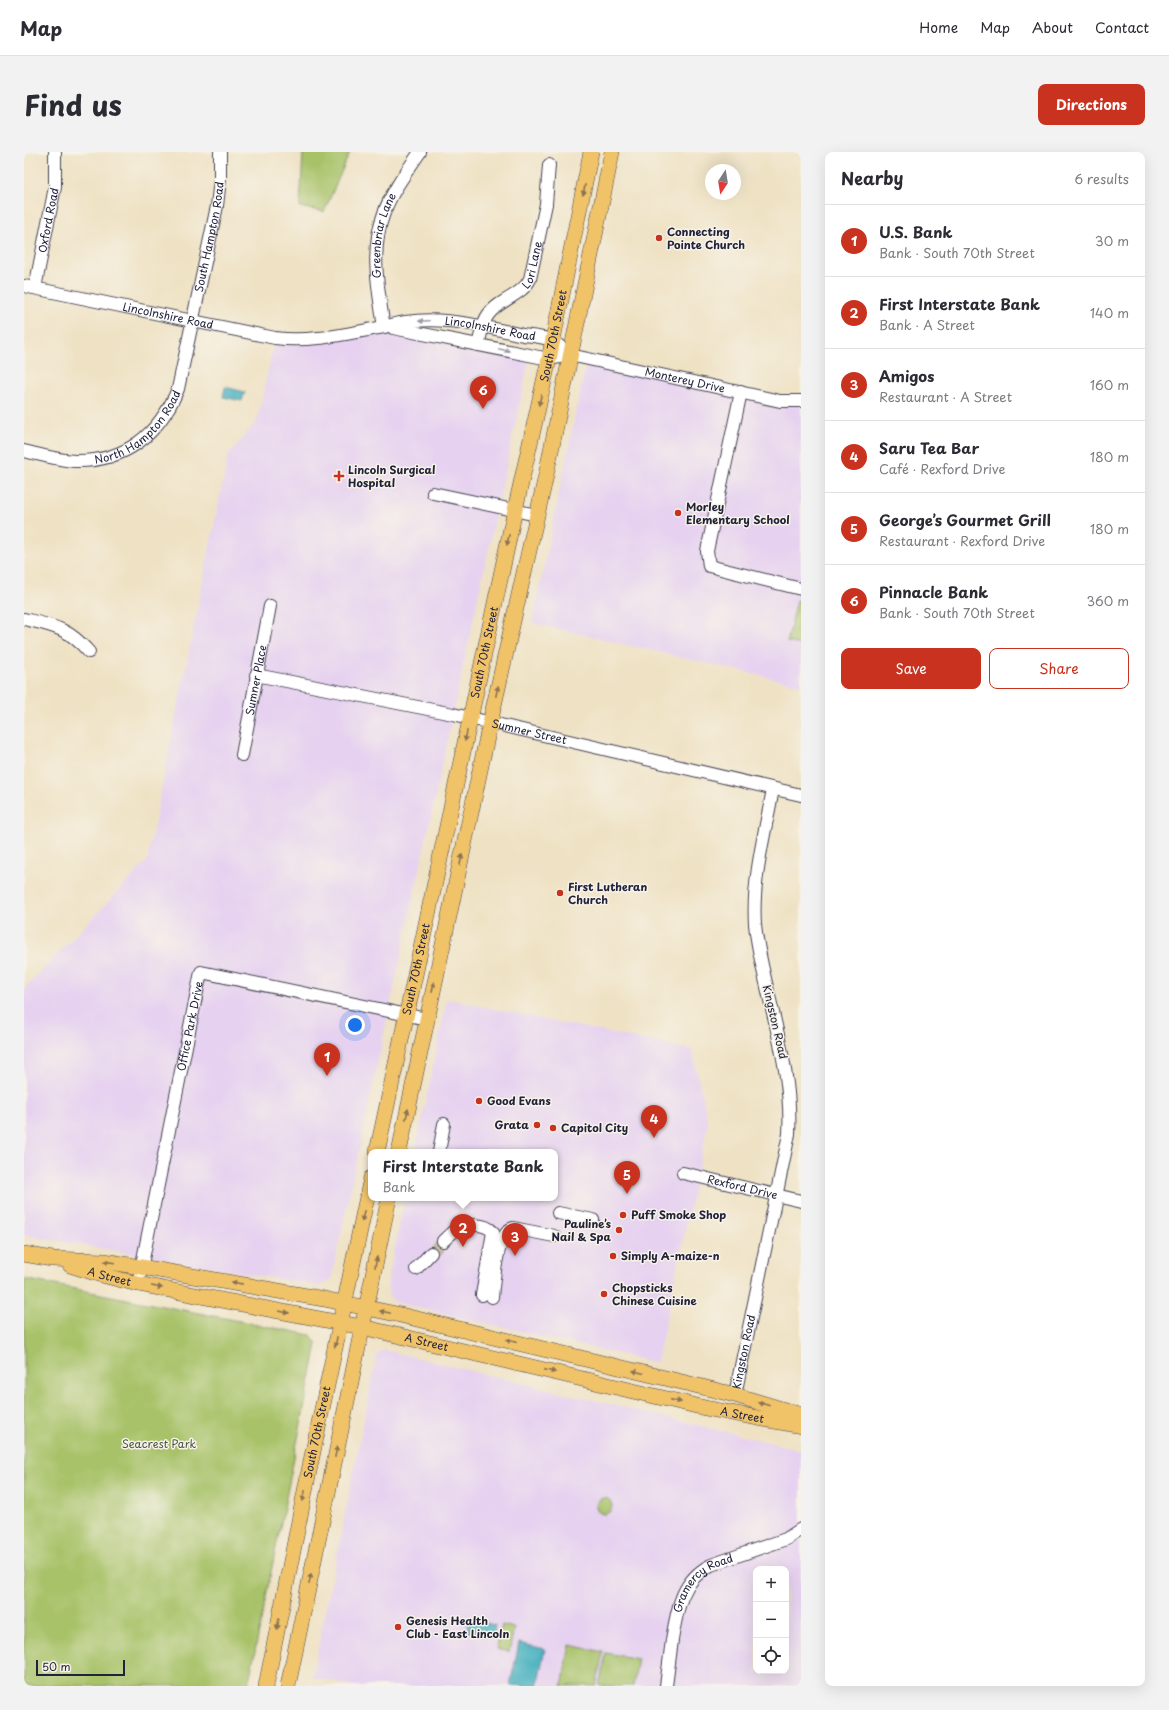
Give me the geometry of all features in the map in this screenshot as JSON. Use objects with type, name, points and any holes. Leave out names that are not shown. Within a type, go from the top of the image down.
[{"type":"main road","name":"South 70th Street","points":[[378,1149],[515,510],[549,359],[591,152]]},
{"type":"main road","name":"South 70th Street","points":[[400,1149],[490,722],[537,514],[612,152]]},
{"type":"main road","name":"South 70th Street","points":[[266,1686],[368,1192]]},
{"type":"main road","name":"South 70th Street","points":[[288,1686],[388,1201]]},
{"type":"main road","name":"A Street","points":[[24,1254],[52,1259],[102,1275],[138,1284],[340,1323],[705,1408],[801,1426]]},
{"type":"main road","name":"A Street","points":[[52,1259],[104,1261],[344,1303],[734,1395],[801,1415]]},
{"type":"street","name":"Oxford Road","points":[[29,287],[55,187],[57,165],[55,152]]},
{"type":"street","name":"South Hampton Road","points":[[193,321],[217,206],[220,179],[220,152]]},
{"type":"street","name":"Greenbriar Lane","points":[[384,327],[376,271],[376,247],[379,228],[394,193],[420,152]]},
{"type":"street","name":"Lori Lane","points":[[478,345],[483,326],[489,314],[525,286],[530,278],[546,204],[549,165]]},
{"type":"street","name":"Lincolnshire Road","points":[[29,287],[268,337],[292,340],[311,339],[384,327],[395,323],[433,320],[450,321],[483,326],[552,341],[570,355]]},
{"type":"street","name":"North Hampton Road","points":[[24,451],[74,461],[93,460],[108,457],[136,445],[161,422],[171,406],[178,389],[193,321]]},
{"type":"street","name":"Lincolnshire Road","points":[[384,327],[549,359],[570,355]]},
{"type":"street","name":"Monterey Drive","points":[[570,355],[780,401],[801,401]]},
{"type":"street","points":[[741,392],[707,551],[709,566],[801,590]]},
{"type":"street","points":[[433,493],[537,514]]},
{"type":"street","name":"Sumner Place","points":[[242,755],[256,674],[270,606]]},
{"type":"street","points":[[24,619],[46,624],[68,633],[77,638],[89,652]]},
{"type":"street","name":"Sumner Street","points":[[256,674],[490,722],[801,795]]},
{"type":"street","name":"Kingston Road","points":[[734,1395],[788,1141],[790,1119],[789,1090],[784,1062],[758,949],[755,924],[755,899],[758,870],[773,789]]},
{"type":"street","name":"Office Park Drive","points":[[138,1284],[201,972],[427,1019]]},
{"type":"street","points":[[440,1149],[444,1124]]},
{"type":"street","name":"Rexford Drive","points":[[683,1173],[801,1201]]},
{"type":"street","points":[[558,1213],[593,1220]]},
{"type":"street","points":[[443,1241],[460,1227],[474,1225],[483,1226],[493,1232],[487,1296],[501,1241],[506,1231],[513,1228],[554,1236]]},
{"type":"street","points":[[416,1269],[431,1252]]},
{"type":"street","name":"Gramercy Road","points":[[666,1686],[677,1611],[688,1584],[701,1571],[711,1565],[786,1539],[801,1529]]},
{"type":"shaded area","points":[[384,327],[530,356],[331,1280],[319,1286],[24,1235],[24,989],[147,861],[228,456],[257,421],[275,338]]},
{"type":"shaded area","name":"Morley Elementary School","points":[[587,359],[801,401],[801,685],[532,623]]},
{"type":"shaded area","points":[[447,999],[692,1050],[708,1123],[657,1363],[398,1303],[392,1300],[389,1297],[387,1285],[404,1201],[558,1201],[558,1149],[416,1149]]},
{"type":"shaded area","points":[[384,1350],[801,1450],[801,1686],[354,1686],[312,1677],[377,1355]]},
{"type":"green space","points":[[303,152],[350,152],[324,212],[300,207]]},
{"type":"green space","points":[[797,600],[801,601],[801,645],[787,642]]},
{"type":"green space","name":"Seacrest Park","points":[[24,1279],[311,1335],[317,1344],[248,1686],[24,1686]]},
{"type":"green space","points":[[604,1498],[611,1503],[612,1506],[607,1513],[604,1514],[597,1509],[596,1506],[601,1499]]},
{"type":"green space","points":[[502,1625],[514,1628],[509,1652],[496,1649]]},
{"type":"green space","points":[[570,1645],[603,1652],[596,1686],[562,1686]]},
{"type":"green space","points":[[606,1653],[638,1659],[633,1686],[599,1686]]},
{"type":"water","points":[[225,387],[245,392],[242,401],[223,397]]},
{"type":"water","points":[[469,1620],[495,1625],[493,1638],[467,1632]]},
{"type":"water","points":[[519,1643],[545,1649],[537,1686],[510,1685]]},
{"type":"tunnel","points":[[431,1253],[443,1241]]},
{"type":"place","name":"Connecting Pointe Church","points":[[659,238]]},
{"type":"place","name":"Pinnacle Bank","points":[[483,409]]},
{"type":"place","name":"Lincoln Surgical Hospital","points":[[339,476]]},
{"type":"place","name":"Morley Elementary School","points":[[678,513]]},
{"type":"place","name":"First Lutheran Church","points":[[560,893]]},
{"type":"place","name":"U.S. Bank","points":[[327,1076]]},
{"type":"place","name":"Good Evans","points":[[479,1101]]},
{"type":"place","name":"Grata","points":[[537,1125]]},
{"type":"place","name":"Capitol City","points":[[553,1128]]},
{"type":"place","name":"Saru Tea Bar","points":[[654,1138]]},
{"type":"place","name":"George’s Gourmet Grill","points":[[627,1194]]},
{"type":"place","name":"Puff Smoke Shop","points":[[623,1215]]},
{"type":"place","name":"Pauline’s Nail & Spa","points":[[619,1230]]},
{"type":"place","name":"First Interstate Bank","points":[[463,1247]]},
{"type":"place","name":"Amigos","points":[[515,1256]]},
{"type":"place","name":"Simply A-maize-n","points":[[613,1256]]},
{"type":"place","name":"Chopsticks Chinese Cuisine","points":[[604,1294]]},
{"type":"place","name":"Genesis Health Club - East Lincoln","points":[[398,1627]]}]
